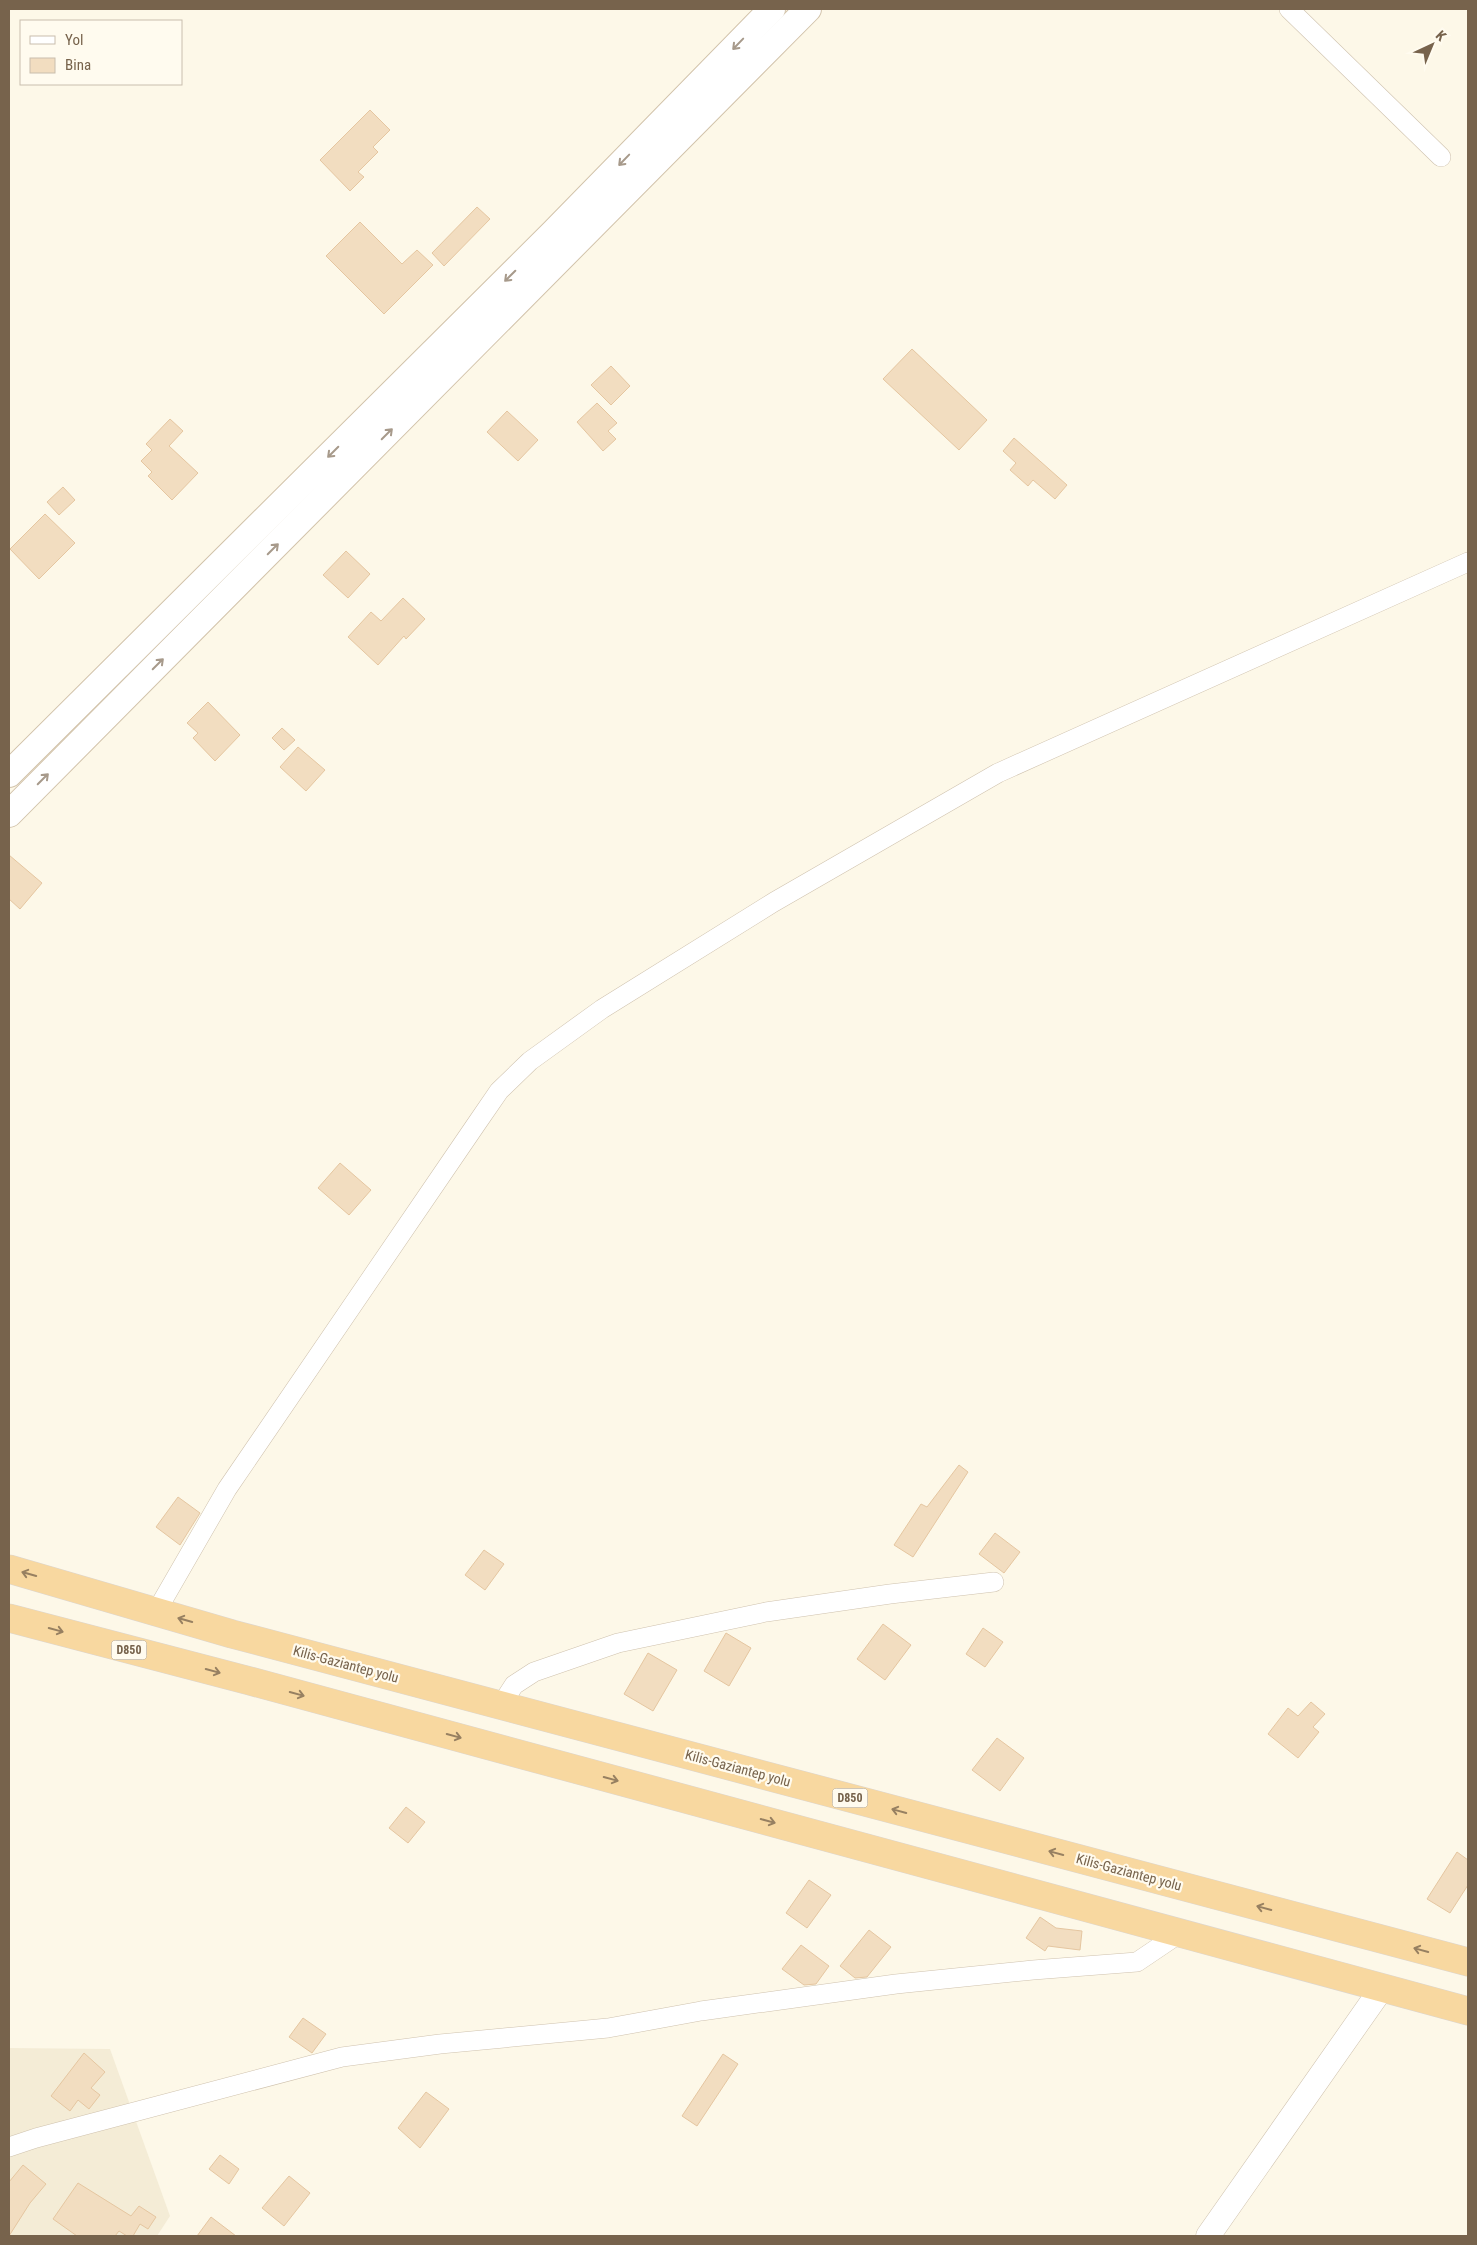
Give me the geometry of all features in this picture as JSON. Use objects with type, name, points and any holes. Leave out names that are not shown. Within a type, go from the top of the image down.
[{"type":"highway","name":"Kilis-Gaziantep yolu","points":[[9,1568],[232,1634],[1467,1961]]},
{"type":"highway","name":"D850","points":[[9,1618],[250,1681],[1468,2011]]},
{"type":"main road","points":[[9,774],[553,233],[772,9]]},
{"type":"main road","points":[[9,814],[808,9]]},
{"type":"street","points":[[1289,9],[1441,157]]},
{"type":"street","points":[[156,1612],[227,1489],[477,1123],[499,1092],[530,1061],[602,1009],[774,902],[998,773],[1468,562]]},
{"type":"street","points":[[501,1705],[514,1685],[534,1672],[618,1643],[766,1612],[890,1594],[994,1582]]},
{"type":"street","points":[[9,2147],[253,2079],[342,2057],[440,2044],[608,2028],[701,2011],[896,1984],[1136,1962],[1180,1933]]},
{"type":"street","points":[[1208,2236],[1382,1988]]},
{"type":"shaded area","points":[[9,2048],[110,2049],[170,2216],[157,2236],[9,2236]]},
{"type":"building","points":[[370,110],[390,130],[373,147],[378,152],[358,172],[364,177],[350,191],[320,160]]},
{"type":"building","points":[[477,207],[490,219],[444,266],[432,253]]},
{"type":"building","points":[[360,222],[402,264],[417,250],[433,265],[384,314],[326,256]]},
{"type":"building","points":[[912,349],[987,420],[959,450],[883,379]]},
{"type":"building","points":[[611,366],[630,386],[611,405],[591,385]]},
{"type":"building","points":[[597,403],[617,423],[608,431],[616,439],[603,451],[577,422]]},
{"type":"building","points":[[507,411],[538,440],[518,461],[487,432]]},
{"type":"building","points":[[170,419],[183,431],[169,446],[198,473],[172,500],[148,476],[152,472],[141,461],[152,450],[146,444]]},
{"type":"building","points":[[1014,438],[1067,485],[1055,499],[1033,480],[1028,486],[1010,470],[1016,463],[1003,451]]},
{"type":"building","points":[[63,487],[75,500],[59,515],[47,502]]},
{"type":"building","points":[[45,514],[75,543],[39,579],[10,549]]},
{"type":"building","points":[[346,551],[370,574],[348,598],[323,575]]},
{"type":"building","points":[[403,598],[425,619],[406,639],[404,636],[378,665],[348,637],[371,612],[381,621]]},
{"type":"building","points":[[208,702],[240,735],[215,761],[193,738],[198,733],[187,723]]},
{"type":"building","points":[[282,728],[295,740],[284,750],[272,738]]},
{"type":"building","points":[[298,747],[325,770],[306,791],[280,767]]},
{"type":"building","points":[[9,855],[42,883],[20,909],[9,899]]},
{"type":"building","points":[[340,1163],[371,1190],[349,1215],[318,1188]]},
{"type":"building","points":[[959,1465],[968,1472],[913,1557],[894,1545],[921,1504],[927,1507]]},
{"type":"building","points":[[178,1497],[200,1513],[180,1545],[156,1527]]},
{"type":"building","points":[[995,1533],[1020,1552],[1004,1573],[979,1554]]},
{"type":"building","points":[[484,1550],[504,1564],[485,1590],[465,1575]]},
{"type":"building","points":[[883,1624],[911,1645],[885,1680],[857,1659]]},
{"type":"building","points":[[983,1628],[1003,1642],[985,1667],[966,1654]]},
{"type":"building","points":[[726,1633],[751,1648],[729,1686],[704,1671]]},
{"type":"building","points":[[648,1653],[677,1670],[653,1711],[624,1694]]},
{"type":"building","points":[[1311,1702],[1325,1714],[1313,1727],[1319,1732],[1298,1758],[1268,1734],[1288,1708],[1298,1716]]},
{"type":"building","points":[[997,1738],[1024,1758],[1000,1791],[972,1770]]},
{"type":"building","points":[[406,1807],[425,1822],[408,1843],[389,1828]]},
{"type":"building","points":[[1457,1852],[1468,1860],[1468,1885],[1450,1913],[1427,1899]]},
{"type":"building","points":[[809,1880],[831,1895],[807,1928],[786,1913]]},
{"type":"building","points":[[1040,1917],[1056,1928],[1082,1931],[1080,1950],[1048,1946],[1045,1951],[1026,1938]]},
{"type":"building","points":[[869,1930],[891,1947],[867,1977],[855,1978],[840,1966]]},
{"type":"building","points":[[801,1945],[829,1966],[816,1984],[804,1985],[782,1969]]},
{"type":"building","points":[[303,2018],[326,2034],[312,2053],[289,2037]]},
{"type":"building","points":[[84,2053],[105,2072],[91,2088],[100,2095],[89,2109],[78,2100],[70,2111],[51,2096]]},
{"type":"building","points":[[723,2054],[738,2064],[697,2126],[682,2116]]},
{"type":"building","points":[[426,2092],[449,2109],[420,2148],[398,2128]]},
{"type":"building","points":[[220,2155],[239,2169],[229,2184],[209,2169]]},
{"type":"building","points":[[23,2165],[46,2184],[30,2203],[9,2236],[9,2182]]},
{"type":"building","points":[[289,2176],[310,2193],[284,2226],[262,2208]]},
{"type":"building","points":[[78,2183],[131,2216],[139,2206],[156,2217],[148,2229],[140,2224],[133,2236],[127,2236],[119,2231],[115,2236],[77,2236],[53,2219]]},
{"type":"building","points":[[211,2217],[236,2236],[197,2236]]}]
